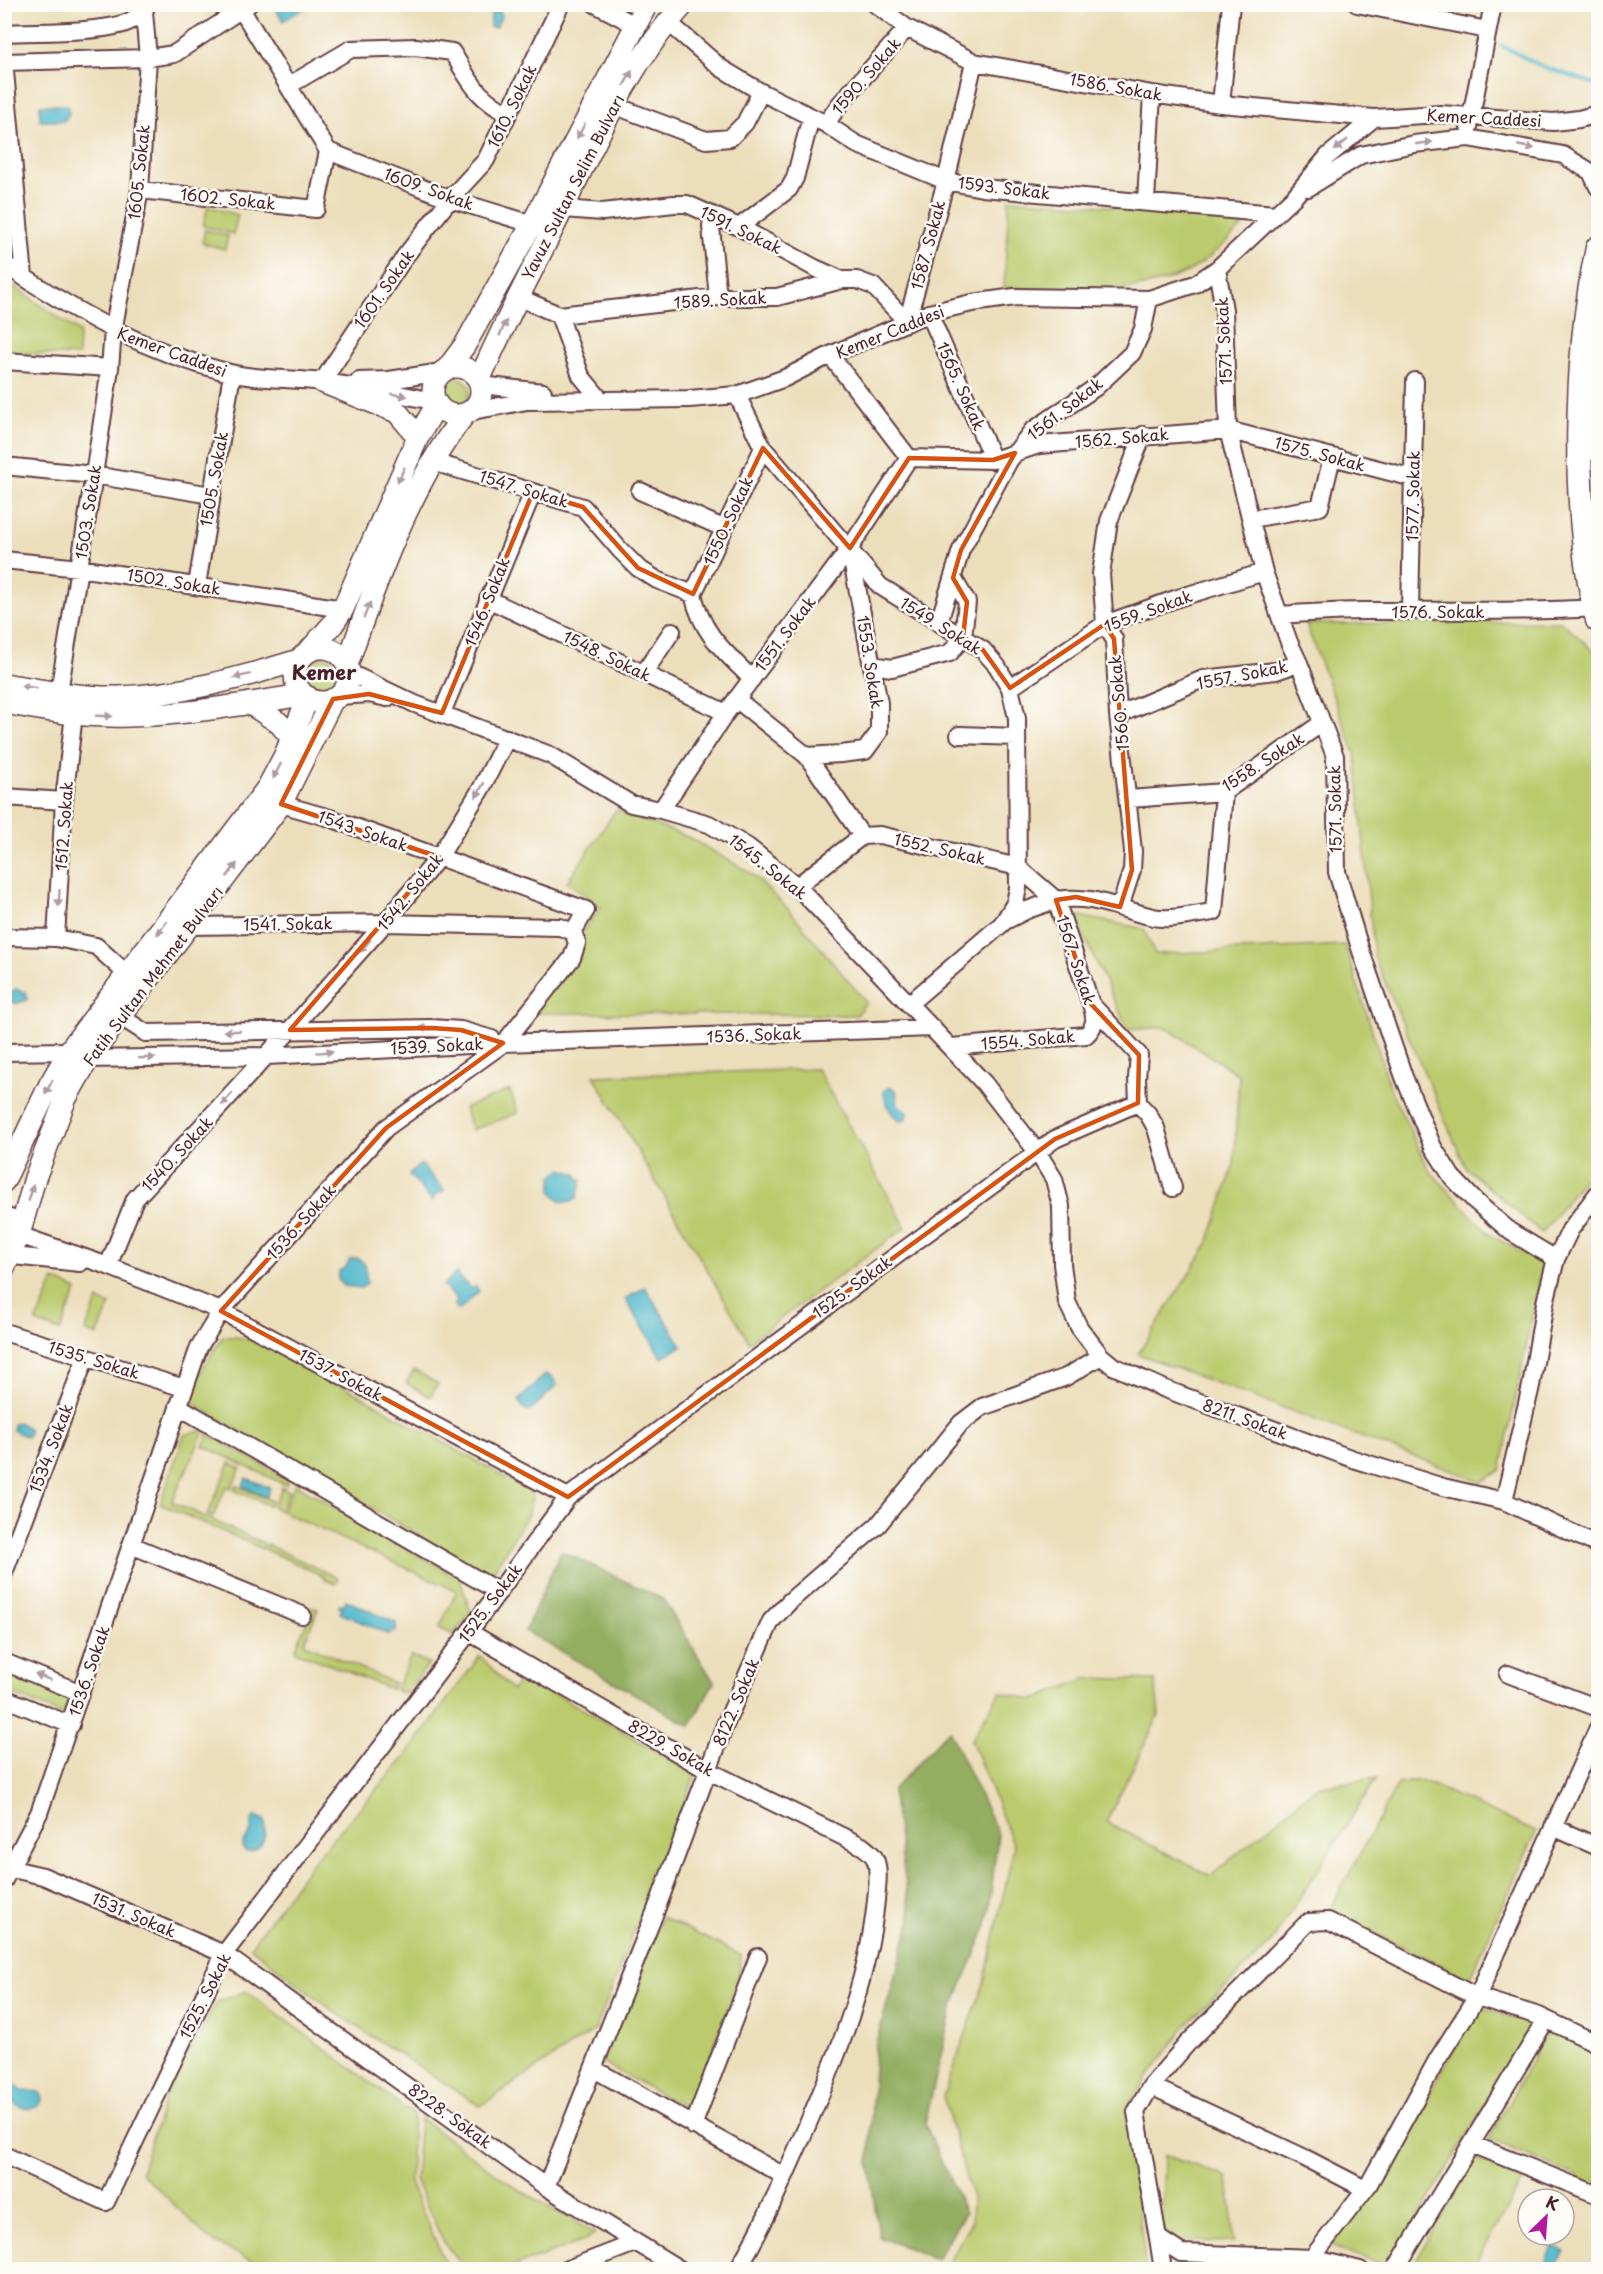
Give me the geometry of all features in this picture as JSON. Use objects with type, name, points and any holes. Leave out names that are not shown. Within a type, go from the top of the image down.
[{"type":"highway","points":[[1597,614],[1586,548],[1581,484],[1580,404],[1592,285],[1599,248]]},
{"type":"highway","points":[[1599,397],[1596,436],[1599,500]]},
{"type":"main road","name":"Yavuz Sultan Selim Bulvarı","points":[[444,370],[465,345],[532,224],[647,4]]},
{"type":"main road","name":"Yavuz Sultan Selim Bulvarı","points":[[480,383],[518,297],[613,105],[636,65],[684,4]]},
{"type":"main road","points":[[461,367],[468,369],[480,383],[480,399],[445,441],[396,540],[362,624],[348,669],[346,685],[336,697],[317,701],[306,696],[296,682],[295,674],[304,655],[333,624],[343,609],[435,402],[433,385],[444,370],[461,367]]},
{"type":"main road","points":[[322,382],[397,412],[418,437]]},
{"type":"main road","points":[[435,402],[450,415],[468,413]]},
{"type":"main road","points":[[4,684],[117,697],[151,694],[254,674],[328,648],[336,652],[348,669]]},
{"type":"main road","points":[[4,703],[74,714],[111,717],[151,715],[306,696]]},
{"type":"main road","name":"Fatih Sultan Mehmet Bulvarı","points":[[4,1182],[50,1084],[69,1051],[268,787],[291,737],[306,696]]},
{"type":"main road","name":"Fatih Sultan Mehmet Bulvarı","points":[[6,1259],[19,1235],[35,1178],[66,1098],[88,1059],[281,804],[336,697]]},
{"type":"main road","points":[[249,703],[279,723],[291,737]]},
{"type":"street","name":"1610. Sokak","points":[[450,199],[486,160],[561,4]]},
{"type":"street","points":[[595,4],[635,25]]},
{"type":"street","name":"1586. Sokak","points":[[875,4],[907,28],[974,62],[1221,104],[1374,118]]},
{"type":"street","points":[[1221,104],[1231,4]]},
{"type":"street","points":[[1357,4],[1487,30]]},
{"type":"street","points":[[1468,138],[1470,116],[1493,4]]},
{"type":"street","points":[[24,277],[4,62],[148,58],[174,54],[243,6],[328,151]]},
{"type":"street","points":[[4,33],[102,28],[125,23],[146,8]]},
{"type":"street","name":"1605. Sokak","points":[[113,331],[140,190],[148,58],[146,8]]},
{"type":"street","name":"1593. Sokak","points":[[668,22],[721,68],[761,92],[818,120],[856,144],[946,181],[982,188],[1275,214]]},
{"type":"street","name":"1590. Sokak","points":[[739,227],[789,189],[818,120],[839,105],[907,28]]},
{"type":"street","points":[[288,86],[351,49],[416,47],[452,52],[471,85],[485,99],[508,114]]},
{"type":"street","name":"1587. Sokak","points":[[907,322],[946,181],[974,62]]},
{"type":"street","points":[[613,105],[706,140],[730,138],[745,123],[761,92]]},
{"type":"street","points":[[1146,201],[1152,94]]},
{"type":"street","name":"Kemer Caddesi","points":[[468,413],[527,401],[689,399],[737,395],[785,378],[929,313],[972,303],[1015,297],[1149,299],[1195,284],[1217,269],[1294,197],[1328,156],[1374,118],[1440,114],[1554,122],[1599,114]]},
{"type":"street","name":"Kemer Caddesi","points":[[1294,197],[1361,155],[1414,144],[1468,138],[1563,155],[1591,172],[1599,187]]},
{"type":"street","name":"1609. Sokak","points":[[328,151],[450,199],[532,224]]},
{"type":"street","name":"1602. Sokak","points":[[140,190],[316,209],[328,151]]},
{"type":"street","name":"1601. Sokak","points":[[322,382],[406,255],[450,199]]},
{"type":"street","name":"1591. Sokak","points":[[563,209],[603,212],[687,204],[739,227],[842,280]]},
{"type":"street","points":[[712,216],[711,227],[718,297]]},
{"type":"street","name":"Kemer Caddesi","points":[[4,264],[64,304],[113,331],[166,353],[232,374],[322,382],[435,402]]},
{"type":"street","name":"1571. Sokak","points":[[1217,269],[1224,310],[1228,429],[1264,572],[1289,642],[1335,756],[1337,872],[1404,1077],[1433,1147],[1452,1177],[1475,1201],[1511,1232],[1556,1259]]},
{"type":"street","name":"1589. Sokak","points":[[518,297],[560,315],[718,297],[777,297],[842,280],[857,280],[873,286],[907,322]]},
{"type":"street","name":"1561. Sokak","points":[[939,622],[961,550],[1015,453],[1032,431],[1096,387],[1132,353],[1143,329],[1149,299]]},
{"type":"street","name":"1565. Sokak","points":[[929,313],[993,460]]},
{"type":"street","points":[[560,315],[581,376],[600,399]]},
{"type":"street","name":"1503. Sokak","points":[[59,692],[94,475],[110,368],[113,331]]},
{"type":"street","points":[[830,356],[909,458]]},
{"type":"street","points":[[4,361],[110,368]]},
{"type":"street","name":"Kemer Caddesi","points":[[322,382],[389,380],[444,370]]},
{"type":"street","name":"1505. Sokak","points":[[196,585],[232,374]]},
{"type":"street","name":"1577. Sokak","points":[[1410,611],[1415,381]]},
{"type":"street","name":"Kemer Caddesi","points":[[480,383],[600,399]]},
{"type":"street","name":"1549. Sokak","points":[[737,395],[763,448],[880,586],[983,650],[997,666],[1010,688],[1017,718],[1018,867],[1015,903],[1003,923],[910,1003]]},
{"type":"street","name":"1562. Sokak","points":[[909,458],[993,460],[1039,445],[1228,429]]},
{"type":"street","name":"1575. Sokak","points":[[1228,429],[1413,478]]},
{"type":"street","name":"1560. Sokak","points":[[1120,907],[1132,870],[1133,851],[1118,715],[1114,639],[1105,624],[1101,574],[1103,546],[1109,521],[1143,435]]},
{"type":"street","name":"1550. Sokak","points":[[693,594],[763,448]]},
{"type":"street","points":[[1251,519],[1320,507],[1332,457]]},
{"type":"street","name":"1551. Sokak","points":[[661,810],[682,775],[731,706],[850,548],[909,458]]},
{"type":"street","name":"1547. Sokak","points":[[433,462],[583,507],[638,568],[657,580],[693,594]]},
{"type":"street","points":[[4,466],[94,475],[211,495]]},
{"type":"street","points":[[640,491],[723,528]]},
{"type":"street","name":"1546. Sokak","points":[[442,713],[533,492]]},
{"type":"street","name":"1553. Sokak","points":[[807,756],[865,751],[879,732],[879,703],[850,548]]},
{"type":"street","name":"1502. Sokak","points":[[4,560],[79,568],[343,609]]},
{"type":"street","name":"1559. Sokak","points":[[1010,688],[1105,624],[1178,598],[1264,572]]},
{"type":"street","points":[[872,665],[892,668],[950,653],[963,637],[967,602],[952,578]]},
{"type":"street","points":[[693,594],[703,625],[715,642],[752,679]]},
{"type":"street","name":"1548. Sokak","points":[[488,599],[644,674],[731,706]]},
{"type":"street","name":"1576. Sokak","points":[[1281,615],[1316,612],[1410,611],[1597,614]]},
{"type":"street","points":[[644,674],[672,631]]},
{"type":"street","name":"1557. Sokak","points":[[1118,715],[1203,679],[1276,671],[1299,663]]},
{"type":"street","points":[[348,669],[414,704]]},
{"type":"street","points":[[336,697],[369,694],[414,704]]},
{"type":"street","name":"1545. Sokak","points":[[414,704],[550,755],[631,804],[709,824],[748,847],[797,885],[952,1047],[984,1083],[1038,1153]]},
{"type":"street","points":[[731,706],[807,756],[862,836],[797,885]]},
{"type":"street","name":"1512. Sokak","points":[[56,938],[64,801],[74,714]]},
{"type":"street","name":"1558. Sokak","points":[[1129,799],[1224,792],[1322,723]]},
{"type":"street","points":[[959,735],[1017,737]]},
{"type":"street","name":"1542. Sokak","points":[[267,1056],[385,923],[439,857],[481,789],[507,738]]},
{"type":"street","points":[[1003,923],[1027,910],[1056,900],[1076,897],[1155,917],[1214,912],[1224,792]]},
{"type":"street","points":[[4,797],[64,801]]},
{"type":"street","name":"1543. Sokak","points":[[281,804],[330,818],[586,910],[573,932]]},
{"type":"street","name":"1552. Sokak","points":[[862,836],[880,835],[1018,867]]},
{"type":"street","points":[[1018,867],[1056,900]]},
{"type":"street","name":"1567. Sokak","points":[[1056,900],[1093,1012]]},
{"type":"street","name":"1541. Sokak","points":[[190,926],[385,923],[534,925],[560,927],[573,932]]},
{"type":"street","points":[[504,1043],[572,958],[577,943],[573,932]]},
{"type":"street","points":[[4,937],[56,938],[96,946],[127,974]]},
{"type":"street","points":[[1093,1012],[1139,1055],[1138,1103],[1156,1128],[1173,1188]]},
{"type":"street","name":"1554. Sokak","points":[[952,1047],[1086,1035],[1093,1029],[1093,1012]]},
{"type":"street","name":"1539. Sokak","points":[[121,1017],[146,1033],[432,1028],[461,1030],[504,1043]]},
{"type":"street","name":"1536. Sokak","points":[[6,1872],[12,1851],[39,1813],[199,1347],[220,1311],[386,1128],[504,1043],[933,1028]]},
{"type":"street","name":"1539. Sokak","points":[[88,1059],[267,1056],[504,1043]]},
{"type":"street","points":[[4,1052],[69,1051]]},
{"type":"street","name":"1540. Sokak","points":[[108,1266],[135,1199],[267,1056]]},
{"type":"street","name":"1525. Sokak","points":[[4,2155],[106,2202],[224,1954],[469,1632],[568,1497],[1055,1139],[1138,1103]]},
{"type":"street","name":"8211. Sokak","points":[[1038,1153],[1054,1179],[1061,1206],[1062,1264],[1067,1302],[1079,1327],[1101,1356],[1113,1366],[1165,1389],[1353,1459],[1443,1487],[1504,1501],[1599,1545]]},
{"type":"street","points":[[1504,1501],[1531,1386],[1545,1303],[1556,1259],[1570,1230],[1599,1193]]},
{"type":"street","points":[[4,1216],[13,1219],[19,1235]]},
{"type":"street","name":"1537. Sokak","points":[[19,1235],[108,1266],[220,1311],[568,1497]]},
{"type":"street","name":"1537. Sokak","points":[[6,1259],[108,1266]]},
{"type":"street","name":"1535. Sokak","points":[[4,1332],[184,1388]]},
{"type":"street","name":"8122. Sokak","points":[[546,2187],[657,1910],[725,1725],[771,1621],[790,1601],[878,1525],[961,1423],[982,1407],[1066,1377],[1101,1356]]},
{"type":"street","name":"1534. Sokak","points":[[4,1573],[86,1357]]},
{"type":"street","points":[[178,1406],[499,1592]]},
{"type":"street","points":[[131,1545],[302,1615]]},
{"type":"street","name":"8229. Sokak","points":[[469,1632],[708,1770],[862,1846],[875,1858],[878,1879],[875,1912],[868,1953],[855,1999],[811,2118],[784,2176]]},
{"type":"street","points":[[4,1662],[81,1693]]},
{"type":"street","points":[[1508,1674],[1599,1708]]},
{"type":"street","points":[[4,1698],[71,1725]]},
{"type":"street","points":[[1309,2264],[1365,2189],[1437,2060],[1477,1997],[1599,1728]]},
{"type":"street","points":[[1553,1827],[1599,1847]]},
{"type":"street","name":"1531. Sokak","points":[[12,1851],[43,1876],[224,1954]]},
{"type":"street","name":"1531. Sokak","points":[[6,1872],[43,1876]]},
{"type":"street","points":[[1163,2270],[1136,2112],[1151,2086],[1187,2044],[1308,1922],[1328,1921],[1477,1997],[1546,2020],[1599,2044]]},
{"type":"street","name":"8228. Sokak","points":[[224,1954],[546,2187],[635,2242],[659,2264],[681,2270]]},
{"type":"street","points":[[693,2126],[758,1957]]},
{"type":"street","points":[[1395,2270],[1546,2020]]},
{"type":"street","points":[[594,2069],[784,2176],[736,2270]]},
{"type":"street","points":[[1151,2086],[1305,2158],[1365,2189]]},
{"type":"street","points":[[1471,2144],[1599,2195]]},
{"type":"street","points":[[1158,2238],[1181,2253],[1350,2266],[1360,2270]]},
{"type":"street","points":[[565,2270],[635,2242]]},
{"type":"highlighted area","points":[[763,448],[850,548],[909,458],[993,460],[1015,453],[961,550],[953,578],[967,602],[963,637],[983,650],[1010,688],[1105,624],[1114,639],[1132,870],[1120,907],[1076,897],[1056,900],[1091,1004],[1139,1055],[1138,1103],[1055,1139],[568,1497],[221,1311],[386,1128],[503,1043],[461,1030],[432,1028],[290,1030],[439,857],[281,804],[333,699],[369,694],[442,713],[533,492],[583,507],[638,568],[693,594]]},
{"type":"green space","points":[[1009,199],[1240,216],[1247,222],[1205,261],[1170,279],[1123,289],[1004,288]]},
{"type":"green space","points":[[208,206],[238,215],[233,234],[203,226]]},
{"type":"green space","points":[[205,230],[228,236],[225,249],[202,243]]},
{"type":"green space","points":[[5,280],[79,332],[78,356],[5,352]]},
{"type":"green space","points":[[457,378],[466,382],[470,391],[466,400],[457,404],[448,400],[444,391],[448,382]]},
{"type":"green space","points":[[1562,622],[1597,654],[1598,660],[1598,1167],[1577,1187],[1542,1233],[1466,1168],[1374,957],[1356,757],[1306,624]]},
{"type":"green space","points":[[323,657],[335,662],[340,674],[335,686],[323,691],[311,686],[306,674],[311,662]]},
{"type":"green space","points":[[616,810],[688,837],[751,873],[789,910],[866,1002],[857,1015],[536,1013],[541,986],[601,907],[567,882]]},
{"type":"green space","points":[[1074,915],[1144,929],[1155,954],[1345,945],[1392,1093],[1430,1171],[1489,1234],[1543,1264],[1501,1470],[1482,1482],[1138,1354],[1208,1244],[1234,1164],[1239,1075],[1165,1027],[1128,1030]]},
{"type":"green space","points":[[817,1069],[906,1227],[749,1342],[594,1076]]},
{"type":"green space","points":[[510,1090],[518,1113],[472,1130],[464,1108]]},
{"type":"green space","points":[[54,1280],[77,1290],[60,1331],[36,1322]]},
{"type":"green space","points":[[98,1300],[110,1305],[97,1336],[85,1331]]},
{"type":"green space","points":[[223,1336],[262,1340],[533,1493],[528,1514],[490,1577],[190,1402],[201,1371]]},
{"type":"green space","points":[[414,1370],[438,1384],[430,1397],[406,1383]]},
{"type":"green space","points":[[204,1431],[172,1502],[265,1544],[263,1549],[160,1504],[184,1435]]},
{"type":"green space","points":[[208,1434],[288,1480],[286,1485],[203,1446]]},
{"type":"green space","points":[[230,1463],[241,1468],[231,1488],[226,1487],[213,1517],[207,1515]]},
{"type":"green space","points":[[295,1484],[460,1579],[471,1613],[453,1635],[439,1628],[457,1591],[282,1512]]},
{"type":"green space","points":[[236,1485],[272,1501],[270,1506],[234,1490]]},
{"type":"green space","points":[[282,1487],[289,1491],[280,1511],[273,1507]]},
{"type":"green space","points":[[268,1545],[338,1578],[335,1584],[324,1579],[324,1576],[266,1550]]},
{"type":"green space","points":[[561,1551],[663,1599],[714,1682],[690,1726],[525,1631]]},
{"type":"green space","points":[[312,1607],[318,1609],[304,1643],[394,1683],[391,1689],[295,1651]]},
{"type":"green space","points":[[411,1656],[429,1664],[405,1694],[395,1690]]},
{"type":"green space","points":[[480,1656],[512,1690],[524,1676],[696,1773],[596,2029],[480,2106],[336,2013],[250,1947],[313,1861],[401,1762]]},
{"type":"green space","points":[[4,1667],[72,1694],[63,1715],[5,1691]]},
{"type":"green space","points":[[1087,1678],[1155,1680],[1159,1715],[1106,1822],[1211,1876],[1316,1787],[1377,1778],[1270,1944],[1186,2025],[1126,2108],[1146,2269],[945,2269],[971,2222],[972,2198],[943,2096],[984,1983],[1014,1846],[971,1740],[1000,1692],[1034,1700]]},
{"type":"green space","points":[[949,1730],[998,1834],[987,1925],[951,2011],[925,2124],[965,2213],[936,2259],[879,2237],[869,2163],[875,2046],[911,1919],[892,1791]]},
{"type":"green space","points":[[1421,1780],[1536,1832],[1469,1979],[1329,1911],[1398,1784]]},
{"type":"green space","points":[[662,1917],[741,1955],[739,1979],[690,2110],[602,2063]]},
{"type":"green space","points":[[246,1991],[413,2114],[410,2183],[448,2269],[262,2269],[260,2265],[210,2240],[141,2172],[171,2080],[218,2001]]},
{"type":"green space","points":[[1479,2006],[1533,2025],[1389,2267],[1330,2246],[1372,2194]]},
{"type":"green space","points":[[1548,2030],[1598,2054],[1598,2186],[1489,2139]]},
{"type":"green space","points":[[420,2118],[513,2186],[595,2233],[584,2241],[506,2269],[465,2269],[443,2241],[415,2180]]},
{"type":"green space","points":[[1164,2155],[1228,2177],[1234,2242],[1179,2241],[1162,2230]]},
{"type":"green space","points":[[1474,2157],[1522,2181],[1519,2187],[1516,2187],[1516,2192],[1472,2269],[1411,2269]]},
{"type":"green space","points":[[1180,2259],[1244,2265],[1243,2269],[1177,2270]]},
{"type":"water","points":[[279,5],[310,5],[283,21],[275,8]]},
{"type":"water","points":[[492,9],[499,10],[502,15],[496,27],[490,27]]},
{"type":"water","points":[[40,105],[67,105],[69,114],[64,121],[40,121]]},
{"type":"water","points":[[5,989],[12,992],[16,989],[24,993],[26,991],[27,1000],[5,1004]]},
{"type":"water","points":[[889,1087],[896,1090],[898,1105],[908,1112],[905,1120],[899,1121],[888,1107],[884,1091]]},
{"type":"water","points":[[421,1164],[444,1190],[436,1193],[432,1201],[409,1174]]},
{"type":"water","points":[[561,1169],[577,1174],[578,1179],[582,1181],[577,1198],[573,1200],[563,1201],[552,1191],[552,1176]]},
{"type":"water","points":[[358,1258],[365,1264],[367,1284],[361,1288],[344,1286],[338,1280],[339,1271],[350,1259]]},
{"type":"water","points":[[456,1273],[471,1289],[475,1286],[479,1291],[459,1310],[454,1305],[458,1301],[443,1285]]},
{"type":"water","points":[[645,1287],[682,1346],[662,1358],[625,1299]]},
{"type":"water","points":[[546,1374],[553,1378],[557,1385],[530,1411],[523,1408],[519,1400]]},
{"type":"water","points":[[18,1422],[30,1429],[27,1437],[13,1430],[13,1424]]},
{"type":"water","points":[[246,1478],[270,1488],[266,1497],[243,1486]]},
{"type":"water","points":[[346,1600],[396,1623],[396,1632],[392,1631],[390,1635],[340,1613],[342,1609],[339,1607],[340,1604],[344,1605]]},
{"type":"water","points":[[256,1816],[264,1820],[265,1836],[257,1849],[246,1852],[242,1847],[243,1842],[248,1837],[252,1820]]},
{"type":"water","points":[[8,2078],[22,2091],[40,2093],[43,2099],[40,2104],[24,2108],[13,2104],[5,2096],[5,2079]]},
{"type":"water","points":[[1553,2247],[1565,2251],[1557,2269],[1543,2268]]},
{"type":"waterway","points":[[1500,45],[1543,67],[1598,85]]},
{"type":"district","name":"Kemer","points":[[324,673]]}]
